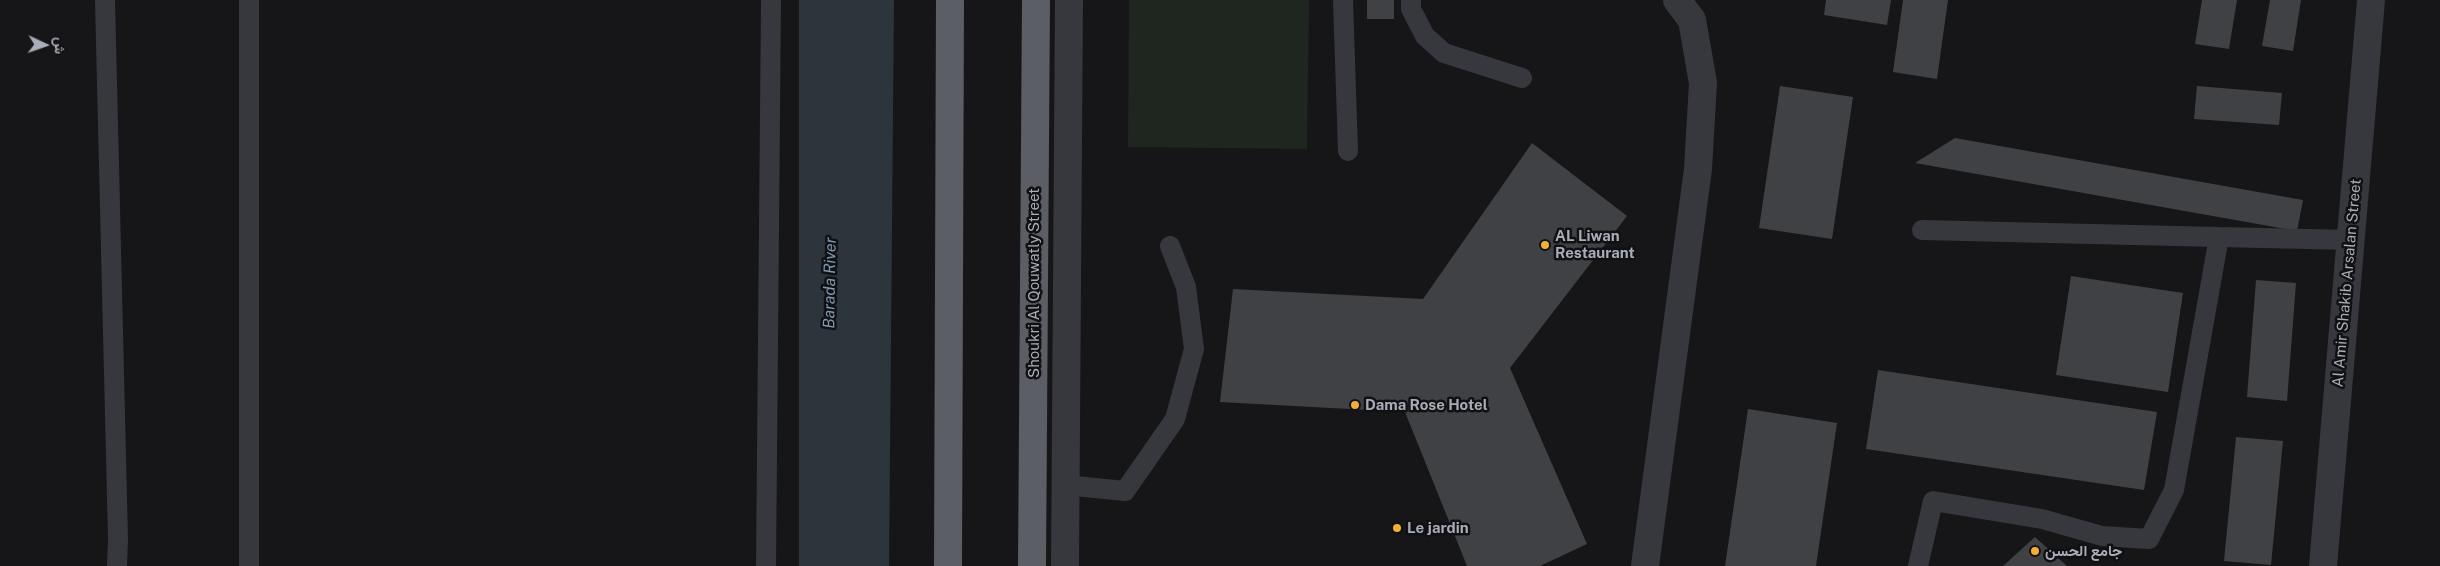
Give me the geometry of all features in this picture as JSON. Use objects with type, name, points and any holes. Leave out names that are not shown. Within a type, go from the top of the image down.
[{"type":"highway","points":[[948,566],[950,0]]},
{"type":"highway","name":"Shoukri Al Qouwatly Street","points":[[1032,566],[1036,0]]},
{"type":"street","points":[[1065,566],[1069,0]]},
{"type":"street","points":[[1645,566],[1698,169],[1703,83],[1692,20],[1677,0]]},
{"type":"street","name":"Al Amir Shakib Arsalan Street","points":[[2324,566],[2371,0]]},
{"type":"lane","points":[[105,0],[118,519],[117,566]]},
{"type":"lane","points":[[248,566],[249,0]]},
{"type":"lane","points":[[766,566],[771,0]]},
{"type":"lane","points":[[1343,0],[1348,151]]},
{"type":"lane","points":[[1412,0],[1411,9],[1425,36],[1444,54],[1522,78]]},
{"type":"lane","points":[[1922,230],[2351,240]]},
{"type":"lane","points":[[1918,566],[1933,501],[2042,519],[2102,536],[2149,539],[2174,490],[2220,237]]},
{"type":"lane","points":[[1066,485],[1125,491],[1175,419],[1194,349],[1186,287],[1170,246]]},
{"type":"shaded area","points":[[1129,0],[1309,0],[1307,149],[1128,147]]},
{"type":"water","name":"Barada River","points":[[799,0],[894,0],[889,566],[799,566]]},
{"type":"building","points":[[1367,0],[1394,0],[1394,19],[1367,19]]},
{"type":"building","points":[[1826,0],[1891,0],[1887,25],[1824,15]]},
{"type":"building","points":[[1903,0],[1948,0],[1937,79],[1893,72]]},
{"type":"building","points":[[2202,0],[2237,0],[2229,49],[2195,44]]},
{"type":"building","points":[[2270,0],[2301,0],[2293,51],[2262,46]]},
{"type":"building","points":[[1780,86],[1853,97],[1832,239],[1759,228]]},
{"type":"building","points":[[2197,86],[2282,93],[2279,125],[2194,119]]},
{"type":"building","points":[[1955,138],[2303,200],[2297,231],[1915,163]]},
{"type":"building","points":[[1532,143],[1627,216],[1510,368],[1587,544],[1540,566],[1467,566],[1405,412],[1220,402],[1233,289],[1423,299]]},
{"type":"building","points":[[2071,276],[2183,293],[2168,392],[2056,375]]},
{"type":"building","points":[[2256,280],[2296,283],[2287,401],[2247,397]]},
{"type":"building","points":[[1878,370],[2157,412],[2144,490],[1866,449]]},
{"type":"building","points":[[1748,409],[1837,423],[1816,566],[1725,566]]},
{"type":"building","points":[[2236,437],[2283,441],[2271,565],[2224,561]]},
{"type":"building","name":"جامع الحسن","points":[[2035,537],[2067,566],[2003,566]]},
{"type":"place","name":"AL Liwan Restaurant","points":[[1545,245]]},
{"type":"place","name":"Dama Rose Hotel","points":[[1355,405]]},
{"type":"place","name":"Le jardin","points":[[1397,528]]},
{"type":"place","name":"جامع الحسن","points":[[2035,551]]}]
